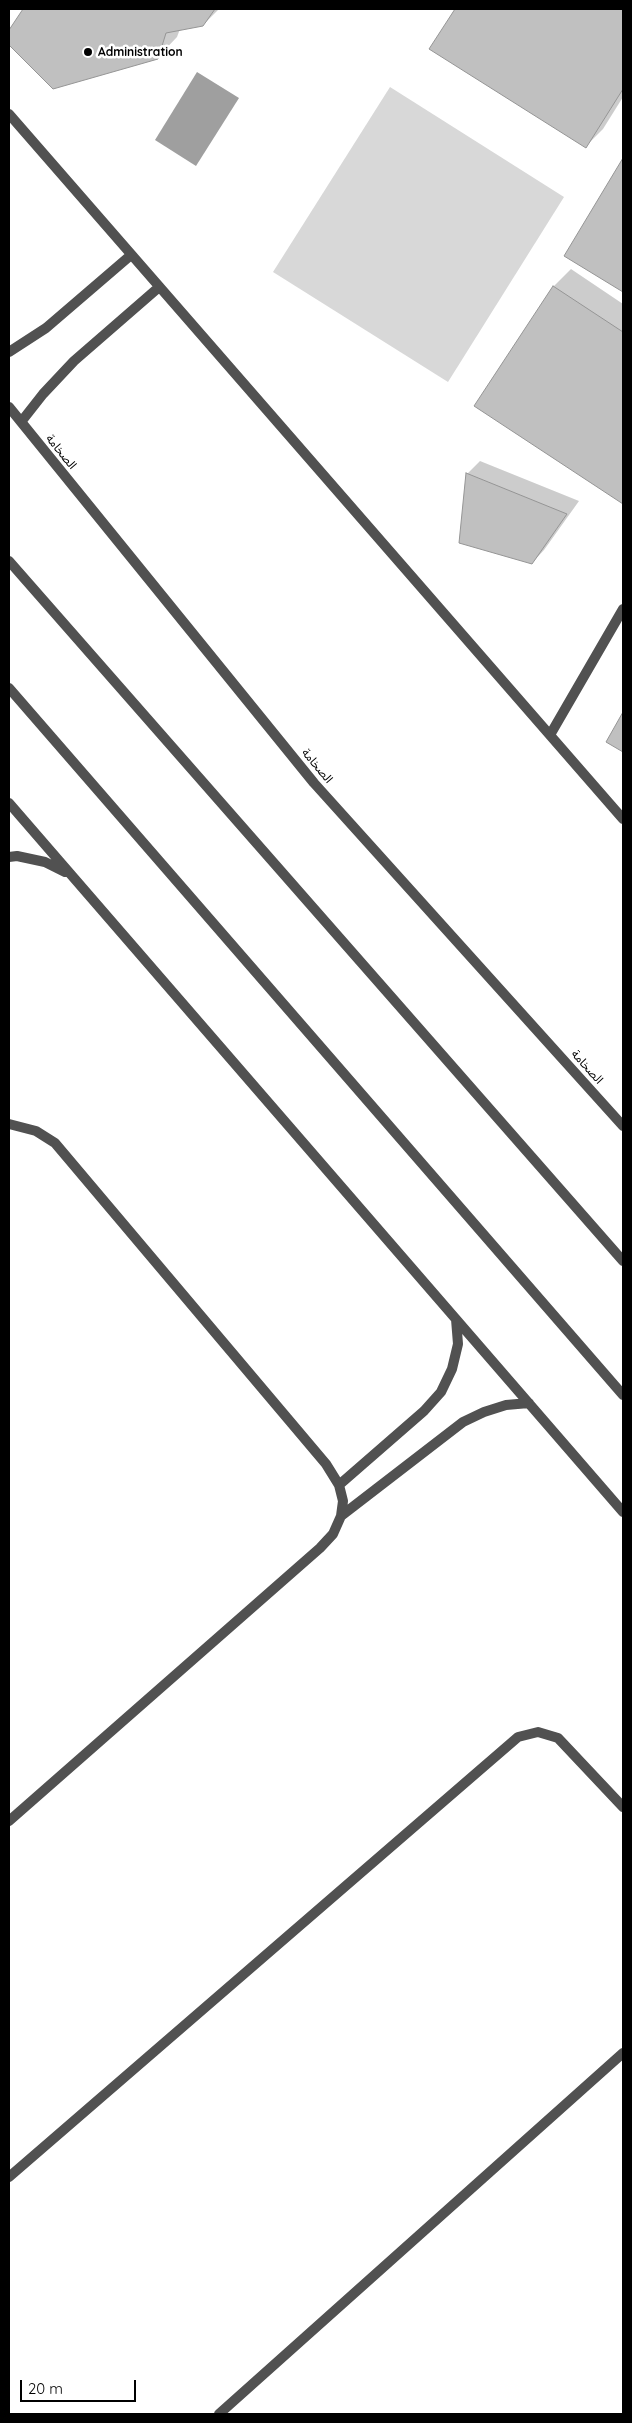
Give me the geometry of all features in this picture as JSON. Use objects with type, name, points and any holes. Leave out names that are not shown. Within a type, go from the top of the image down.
[{"type":"street","points":[[9,114],[158,288],[623,819]]},
{"type":"street","points":[[9,352],[46,328],[131,255]]},
{"type":"street","points":[[21,422],[43,394],[74,362],[158,288]]},
{"type":"street","name":"الصخامة","points":[[9,407],[314,784],[623,1126]]},
{"type":"street","points":[[9,561],[623,1261]]},
{"type":"street","points":[[550,734],[623,609]]},
{"type":"street","points":[[9,688],[623,1395]]},
{"type":"street","points":[[9,803],[623,1512]]},
{"type":"street","points":[[9,857],[45,862],[70,875]]},
{"type":"street","points":[[9,1124],[36,1131],[55,1144],[326,1464],[339,1485],[342,1501],[341,1516],[333,1534],[320,1548],[9,1820]]},
{"type":"street","points":[[339,1485],[424,1411],[441,1392],[452,1369],[458,1344],[456,1319]]},
{"type":"street","points":[[341,1516],[463,1422],[484,1412],[506,1405],[529,1403]]},
{"type":"street","points":[[9,2177],[518,1737],[538,1732],[558,1738],[623,1807]]},
{"type":"street","points":[[219,2414],[623,2053]]},
{"type":"shaded area","points":[[197,72],[239,98],[196,166],[155,140]]},
{"type":"shaded area","points":[[390,87],[564,197],[448,382],[273,272]]},
{"type":"building","name":"Administration","points":[[23,9],[215,9],[203,26],[166,33],[158,59],[53,89],[9,45],[9,30]]},
{"type":"building","points":[[455,9],[623,9],[623,89],[586,148],[429,49]]},
{"type":"building","points":[[623,158],[623,292],[564,256]]},
{"type":"building","points":[[553,286],[623,332],[623,504],[474,406]]},
{"type":"building","points":[[466,473],[567,514],[532,564],[459,543]]},
{"type":"building","points":[[623,712],[623,752],[606,742]]},
{"type":"place","name":"Administration","points":[[88,52]]}]
